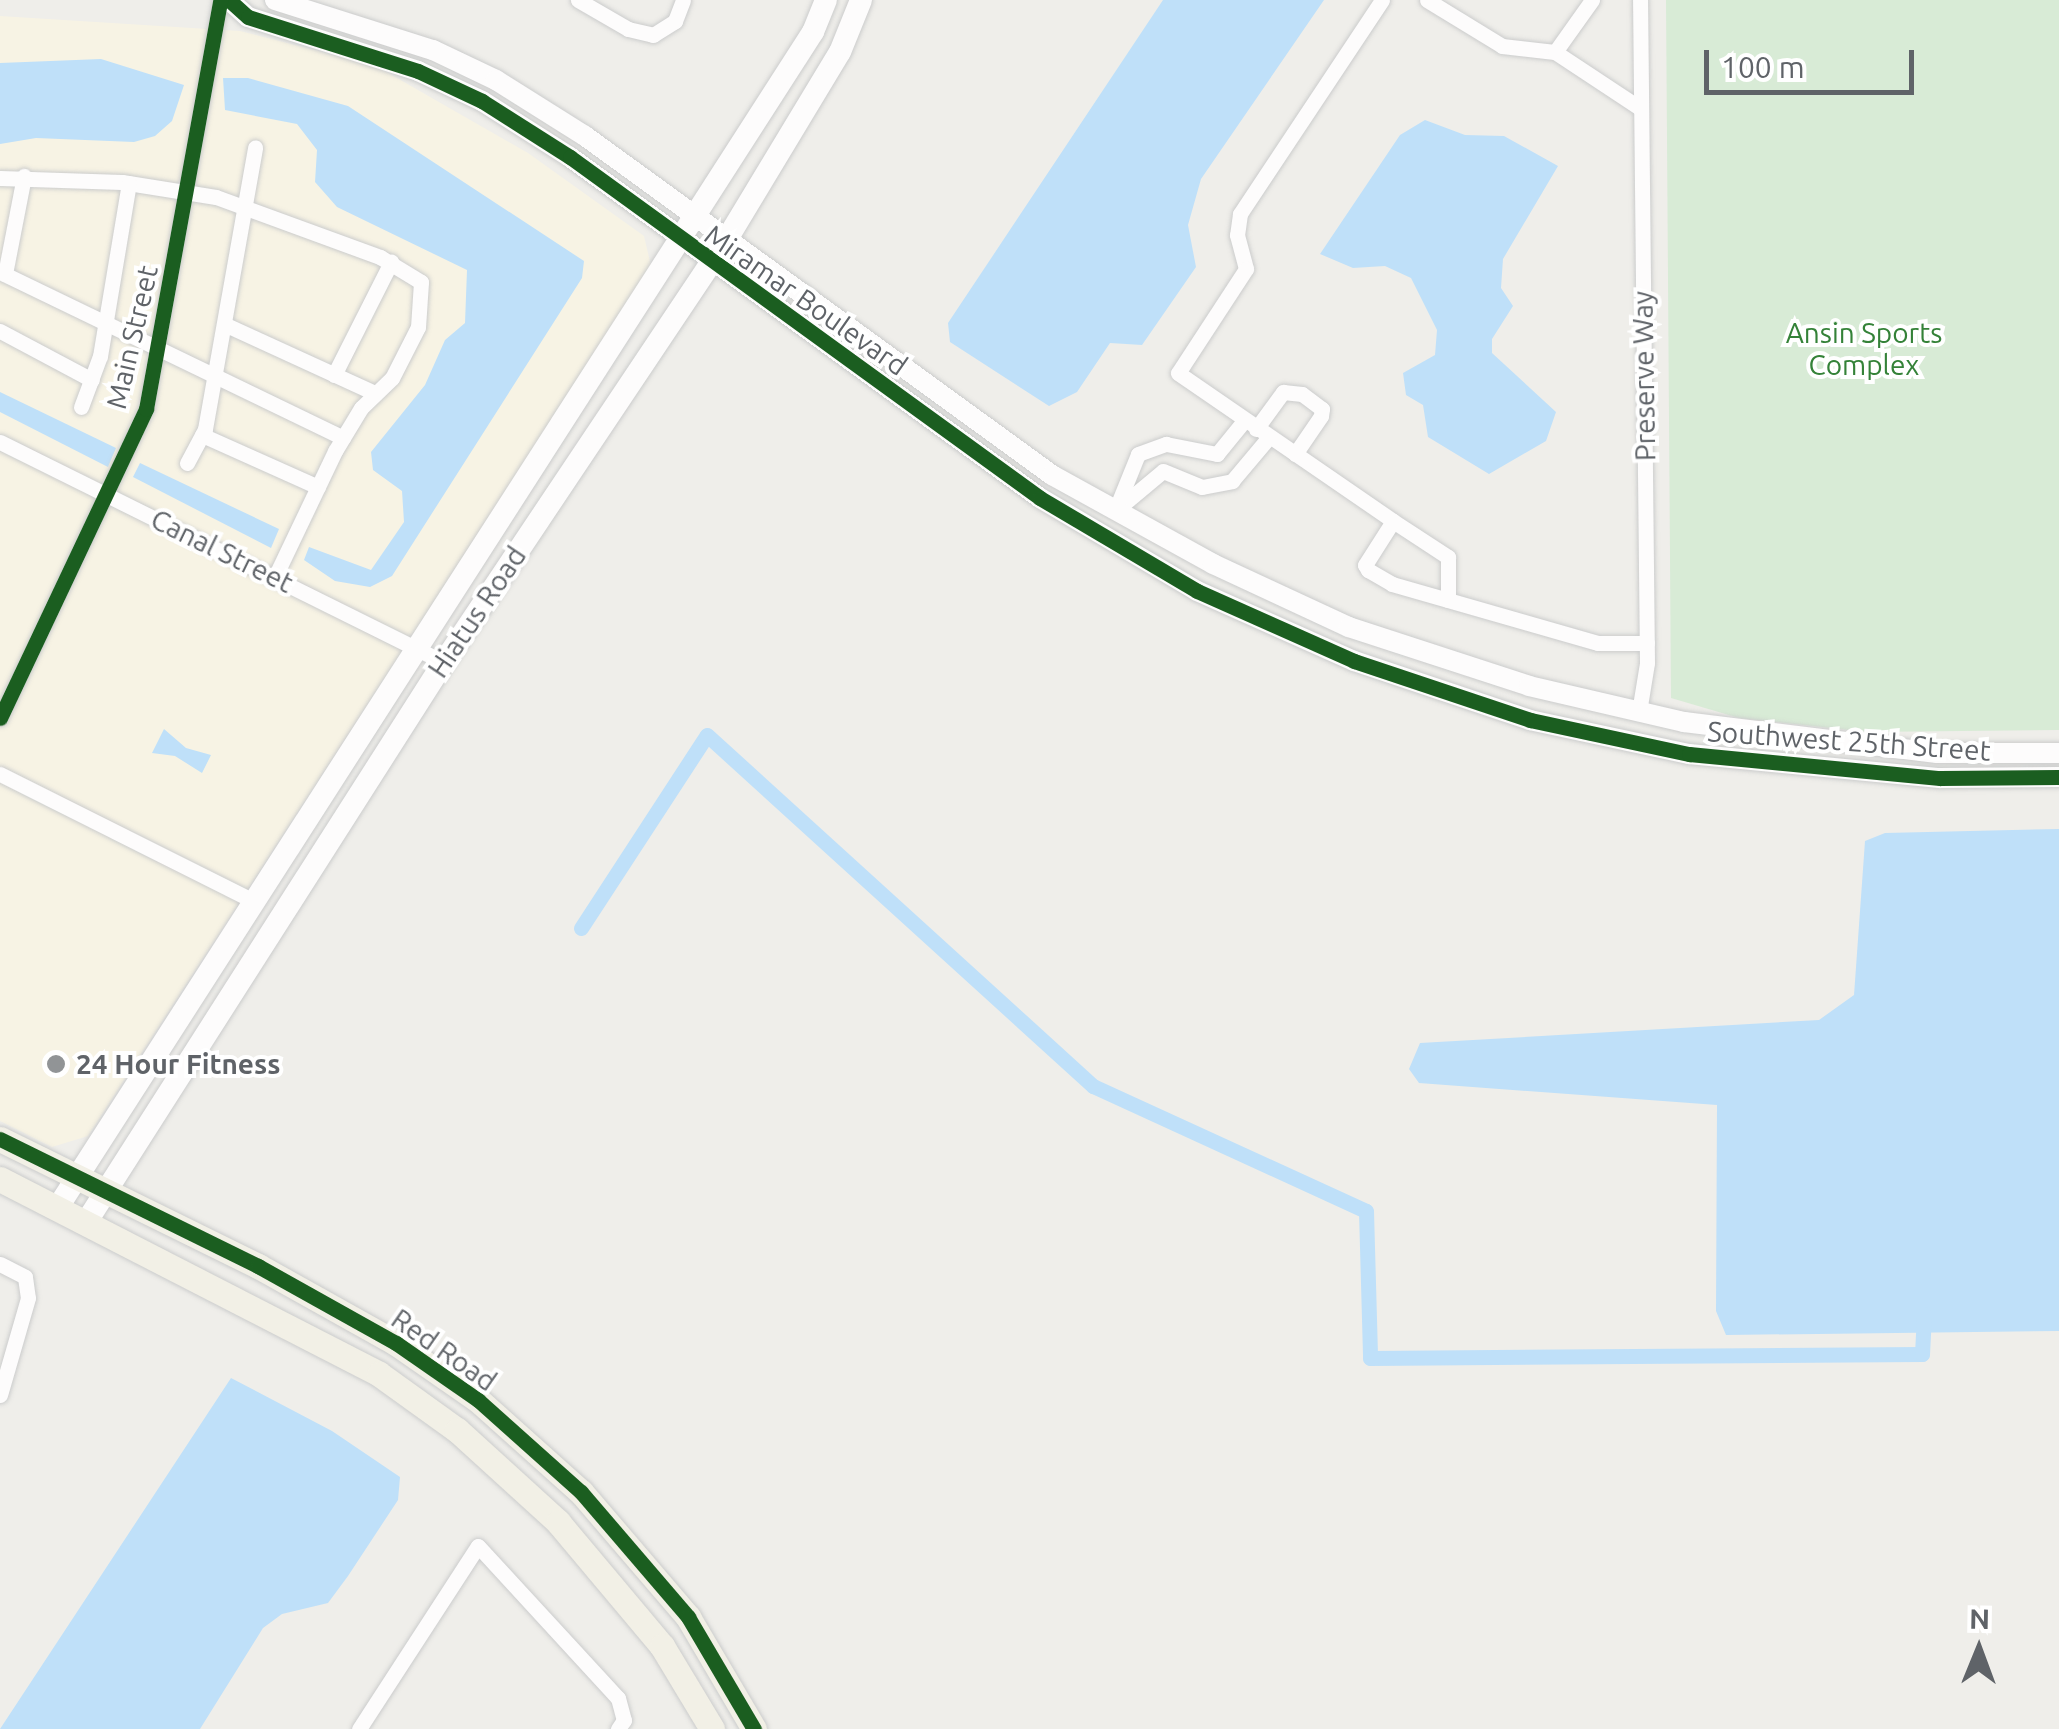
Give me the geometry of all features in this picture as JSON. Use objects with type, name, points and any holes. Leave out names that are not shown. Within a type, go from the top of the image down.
[{"type":"highway","name":"Red Road","points":[[0,1140],[345,1314],[478,1400],[581,1492],[688,1617],[753,1727]]},
{"type":"highway","name":"Red Road","points":[[0,1179],[379,1374],[457,1430],[558,1522],[662,1646],[712,1729]]},
{"type":"highway","points":[[612,1586],[647,1603],[720,1708],[753,1727]]},
{"type":"main road","name":"Hiatus Road","points":[[58,1207],[250,899],[814,32],[826,0]]},
{"type":"main road","name":"Hiatus Road","points":[[86,1222],[444,662],[726,238],[840,52],[861,0]]},
{"type":"street","name":"Main Street","points":[[0,718],[146,409],[220,0]]},
{"type":"street","name":"Miramar Boulevard","points":[[228,0],[248,16],[418,71],[482,101],[570,157],[679,241],[1040,498],[1198,591],[1349,658]]},
{"type":"street","name":"Miramar Boulevard","points":[[275,0],[433,50],[496,80],[694,215],[914,380],[1115,511],[1349,627]]},
{"type":"street","points":[[578,0],[628,29],[653,35],[675,22],[683,0]]},
{"type":"street","points":[[1382,0],[1240,214],[1237,235],[1246,270],[1178,373],[1448,557],[1448,600]]},
{"type":"street","points":[[1426,0],[1502,46],[1556,52],[1641,109]]},
{"type":"street","points":[[1556,52],[1592,0]]},
{"type":"street","name":"Preserve Way","points":[[1639,712],[1647,643],[1640,0]]},
{"type":"street","points":[[188,463],[202,435],[216,374],[255,147]]},
{"type":"street","points":[[24,176],[2,273],[343,438]]},
{"type":"street","points":[[0,178],[129,183],[244,206],[390,262],[421,282],[423,299],[418,327],[392,378],[375,393],[343,438],[275,578]]},
{"type":"street","points":[[81,407],[92,380],[105,322],[129,183]]},
{"type":"street","points":[[334,375],[390,262]]},
{"type":"street","points":[[224,324],[375,393]]},
{"type":"street","points":[[0,332],[92,380]]},
{"type":"street","points":[[1115,511],[1164,472],[1202,487],[1232,482],[1256,429],[1282,392],[1302,394],[1322,409],[1295,454]]},
{"type":"street","points":[[1115,511],[1138,454],[1166,444],[1216,454],[1256,429]]},
{"type":"street","points":[[202,435],[318,487]]},
{"type":"street","name":"Canal Street","points":[[0,442],[444,662]]},
{"type":"street","points":[[1393,521],[1364,564],[1368,570],[1448,600],[1598,643],[1647,643]]},
{"type":"street","name":"Southwest 25th Street","points":[[1349,627],[1529,686],[1639,712],[1822,743],[1937,754],[2059,753]]},
{"type":"street","name":"Southwest 25th Street","points":[[1349,658],[1530,720],[1689,754],[1940,778],[2059,778]]},
{"type":"street","points":[[0,774],[250,899]]},
{"type":"street","points":[[0,1264],[25,1276],[18,1348],[0,1395]]},
{"type":"street","points":[[359,1729],[478,1546],[618,1698],[624,1720],[618,1729]]},
{"type":"shaded area","points":[[0,16],[240,31],[376,66],[528,153],[644,236],[651,266],[88,1136],[52,1147],[0,1121]]},
{"type":"green space","name":"Ansin Sports Complex","points":[[1666,0],[2059,0],[2059,730],[1867,732],[1739,718],[1671,698]]},
{"type":"water","points":[[1163,0],[1324,0],[1201,179],[1188,225],[1196,267],[1142,345],[1110,343],[1077,392],[1049,406],[950,342],[948,323]]},
{"type":"water","points":[[101,59],[184,85],[172,121],[155,136],[134,142],[36,138],[0,144],[0,63]]},
{"type":"water","points":[[223,78],[248,78],[348,106],[584,261],[582,278],[392,576],[370,587],[335,581],[304,560],[309,547],[371,570],[404,522],[402,491],[373,470],[371,452],[425,385],[445,340],[465,323],[467,270],[337,207],[315,182],[317,150],[297,124],[225,110]]},
{"type":"water","points":[[1425,120],[1465,135],[1504,136],[1558,166],[1503,259],[1501,288],[1513,306],[1492,339],[1492,353],[1556,412],[1546,441],[1489,474],[1428,437],[1423,405],[1406,395],[1403,373],[1435,355],[1437,330],[1411,278],[1385,266],[1353,268],[1320,254],[1400,135]]},
{"type":"water","points":[[0,392],[116,448],[108,467],[0,412]]},
{"type":"water","points":[[140,463],[279,529],[271,548],[133,477]]},
{"type":"water","points":[[164,729],[186,748],[211,755],[202,773],[175,756],[152,753]]},
{"type":"water","points":[[2059,829],[2059,1331],[1726,1335],[1716,1311],[1717,1105],[1419,1083],[1409,1069],[1420,1043],[1819,1020],[1854,995],[1865,841],[1885,833]]},
{"type":"water","points":[[231,1378],[332,1431],[400,1477],[398,1500],[348,1576],[328,1603],[282,1614],[263,1628],[200,1729],[0,1729]]},
{"type":"waterway","points":[[581,928],[707,735],[1093,1086],[1366,1211],[1370,1358],[1922,1354],[1924,1314]]},
{"type":"cycle path","points":[[0,718],[146,409],[220,0]]},
{"type":"cycle path","points":[[229,0],[248,17],[418,71],[482,101],[570,157],[1040,498],[1197,591],[1354,661],[1530,720],[1689,754],[1940,778],[2059,777]]},
{"type":"cycle path","points":[[0,1139],[258,1266],[396,1343],[478,1400],[581,1492],[688,1617],[754,1729]]},
{"type":"place","name":"24 Hour Fitness","points":[[56,1064]]}]
